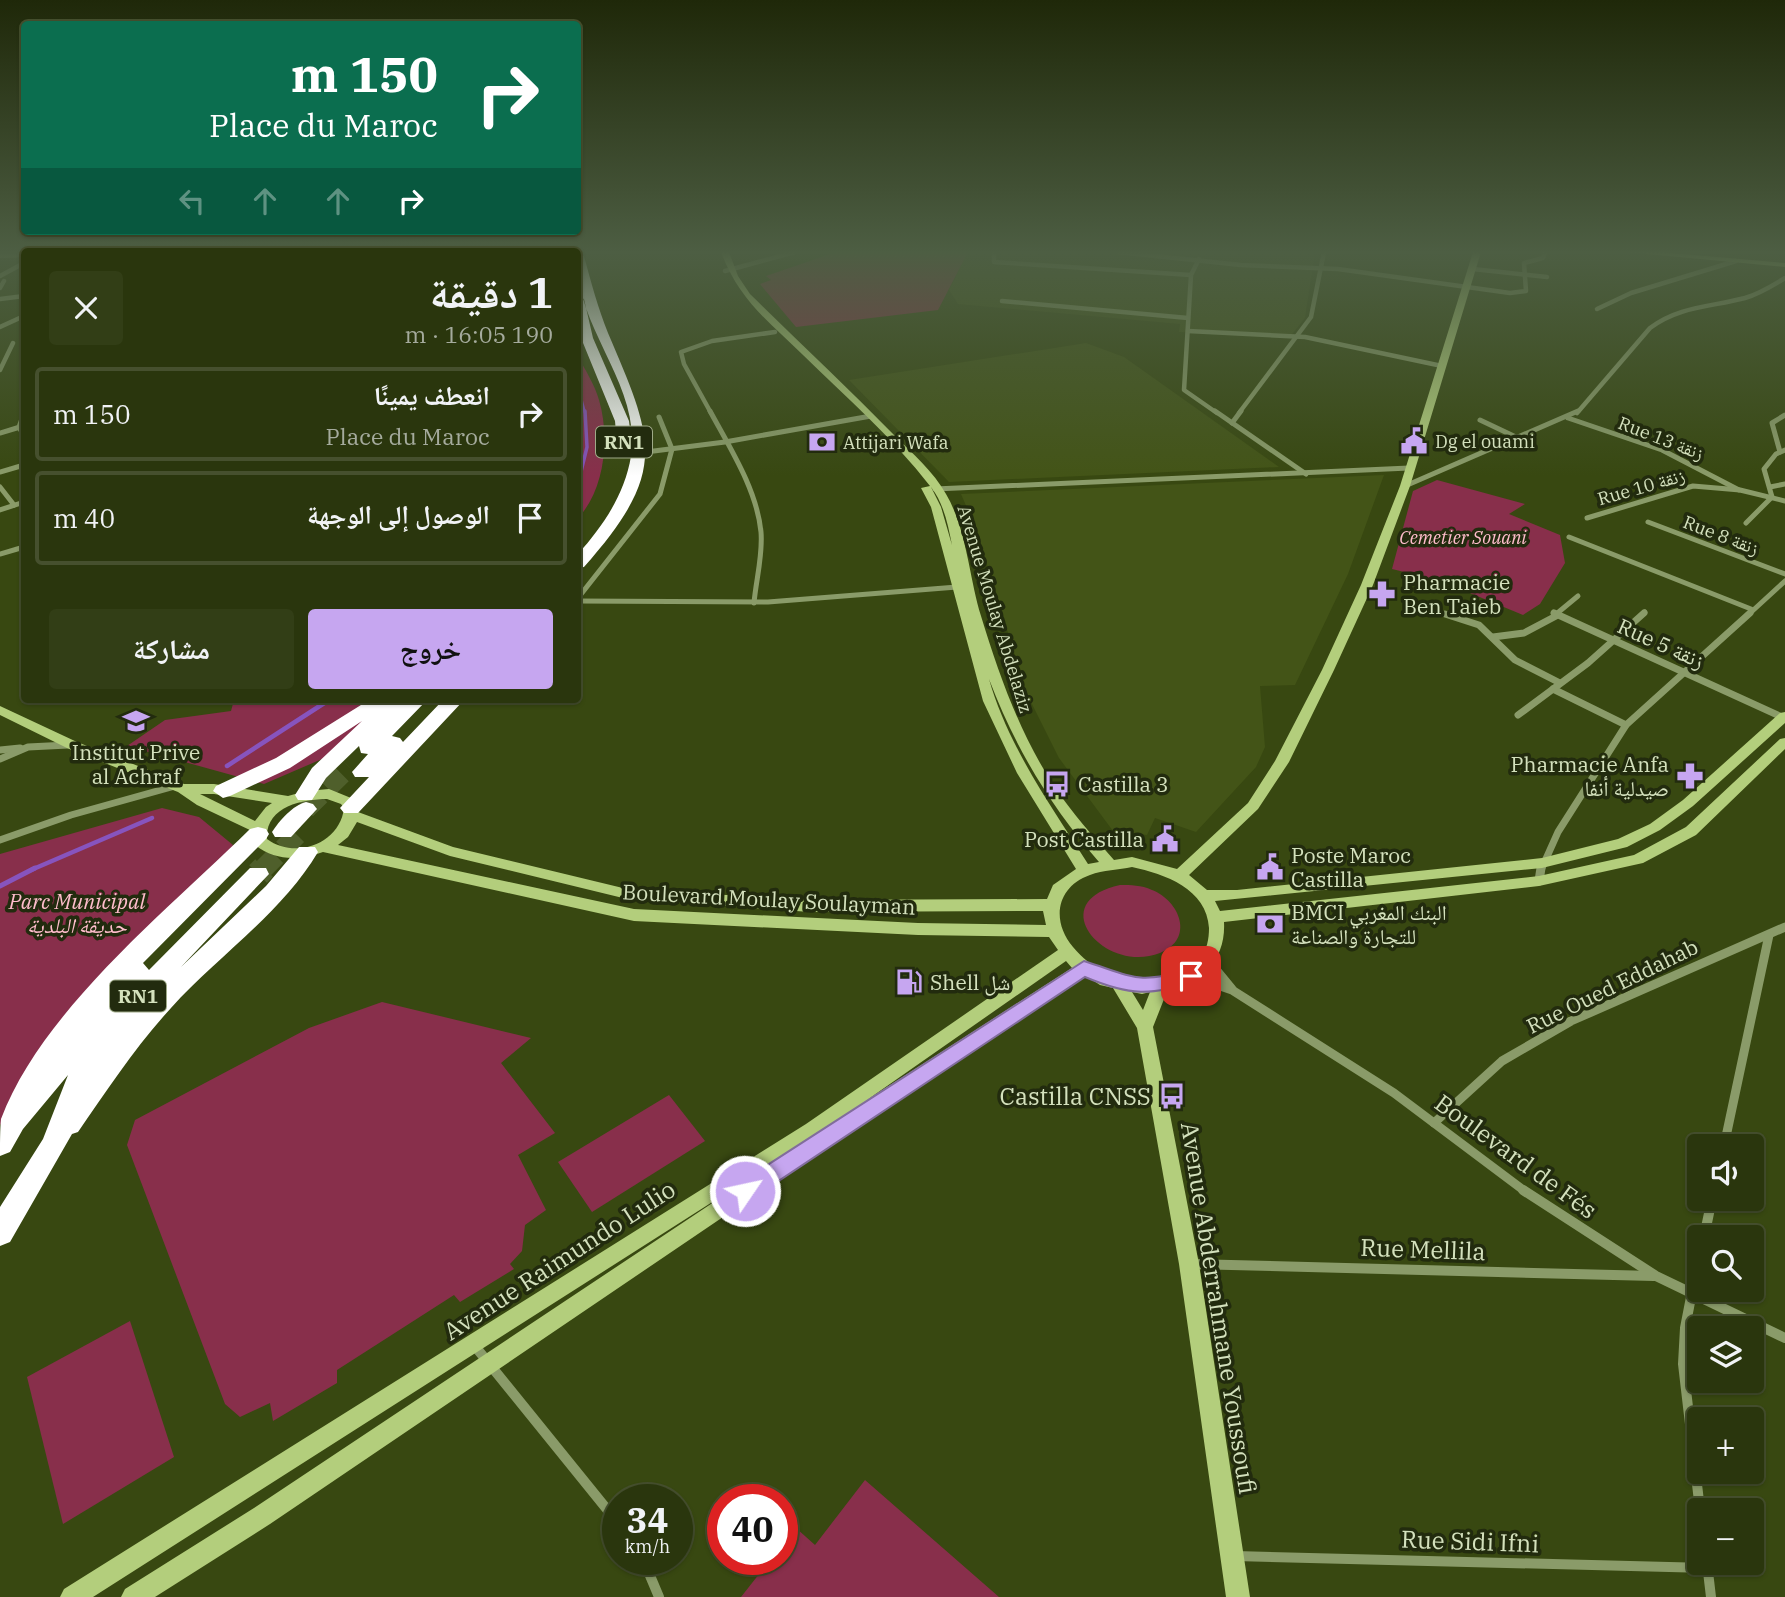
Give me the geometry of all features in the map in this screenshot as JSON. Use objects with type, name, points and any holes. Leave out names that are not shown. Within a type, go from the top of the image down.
[{"type":"highway","name":"RN1","points":[[581,559],[615,519],[633,477],[638,453],[637,420],[600,327]]},
{"type":"highway","name":"RN1","points":[[581,333],[622,421],[625,456],[612,496],[600,518],[581,540]]},
{"type":"highway","points":[[223,791],[283,763],[377,703]]},
{"type":"highway","points":[[55,1143],[155,1010],[281,884],[302,841],[305,804],[319,773],[393,703]]},
{"type":"highway","points":[[414,703],[355,769],[432,703]]},
{"type":"highway","points":[[351,811],[451,703]]},
{"type":"highway","points":[[14,1121],[19,1103],[36,1071],[92,999],[259,831]]},
{"type":"highway","name":"RN1","points":[[0,1144],[14,1121],[137,973],[251,872],[115,1023],[74,1087],[55,1143],[0,1233]]},
{"type":"main road","name":"Avenue Moulay Abdelaziz","points":[[770,327],[866,418]]},
{"type":"main road","name":"Avenue Moulay Abdelaziz","points":[[777,327],[905,458],[932,489],[952,519],[963,595],[989,701],[1009,747],[1084,870]]},
{"type":"main road","points":[[1180,876],[1253,806],[1282,762],[1367,585],[1405,485],[1455,327]]},
{"type":"main road","name":"Avenue Moulay Abdelaziz","points":[[932,489],[963,595],[1014,729],[1058,803],[1108,863]]},
{"type":"main road","points":[[0,710],[72,745],[180,788],[259,831],[269,813],[305,804]]},
{"type":"main road","points":[[1204,895],[1249,894],[1542,863],[1622,843],[1655,827],[1688,803],[1784,717]]},
{"type":"main road","points":[[1217,918],[1539,881],[1638,859],[1690,831],[1785,742]]},
{"type":"main road","points":[[180,788],[223,791],[305,804]]},
{"type":"main road","name":"Boulevard Moulay Soulayman","points":[[305,804],[329,794],[339,797],[351,811],[450,850],[627,894],[810,906],[1051,905]]},
{"type":"main road","points":[[302,841],[348,826],[351,811]]},
{"type":"main road","name":"Boulevard Moulay Soulayman","points":[[259,831],[265,847],[273,851],[302,841],[634,915],[918,929],[1052,931]]},
{"type":"main road","points":[[1108,863],[1145,864],[1180,876],[1204,895],[1217,918],[1216,947],[1209,961],[1191,976],[1161,985],[1118,983],[1084,968],[1065,953],[1052,931],[1051,905],[1058,891],[1084,870],[1108,863]]},
{"type":"main road","name":"Avenue Raimundo Lulio","points":[[72,1597],[812,1129],[1065,953]]},
{"type":"main road","name":"Avenue Raimundo Lulio","points":[[133,1597],[262,1516],[965,1044],[1084,968]]},
{"type":"main road","name":"Avenue Abderrahmane Youssoufi","points":[[1118,983],[1145,1027],[1189,1264],[1238,1597]]},
{"type":"main road","points":[[1145,1027],[1161,985]]},
{"type":"street","points":[[1188,327],[1184,390],[1306,474]]},
{"type":"street","points":[[1232,423],[1304,327]]},
{"type":"street","points":[[1405,485],[1568,418],[1586,405],[1652,327]]},
{"type":"street","points":[[1188,331],[1296,337],[1442,366]]},
{"type":"street","points":[[754,603],[761,534],[759,519],[725,442],[684,364],[681,352],[704,343],[775,332]]},
{"type":"street","points":[[0,370],[13,343]]},
{"type":"street","points":[[1746,523],[1772,497],[1764,469],[1782,451],[1772,427],[1775,419],[1785,415]]},
{"type":"street","points":[[581,596],[660,494],[671,449],[659,417]]},
{"type":"street","points":[[638,453],[725,442],[866,418]]},
{"type":"street","name":"Rue 13 زنقة","points":[[1568,418],[1662,450],[1740,490]]},
{"type":"street","points":[[1480,420],[1518,438]]},
{"type":"street","points":[[0,433],[21,427]]},
{"type":"street","points":[[0,472],[21,466]]},
{"type":"street","points":[[932,489],[1409,468]]},
{"type":"street","points":[[1770,488],[1785,484]]},
{"type":"street","name":"Rue 10 زنقة","points":[[1587,518],[1689,486],[1740,490],[1785,501]]},
{"type":"street","points":[[1,491],[14,505]]},
{"type":"street","points":[[0,510],[21,503]]},
{"type":"street","name":"Rue 8 زنقة","points":[[1647,522],[1785,574]]},
{"type":"street","points":[[1569,537],[1751,609]]},
{"type":"street","points":[[0,554],[21,549]]},
{"type":"street","points":[[1539,881],[1542,863],[1586,785],[1626,725],[1785,581]]},
{"type":"street","points":[[581,600],[754,603],[963,595]]},
{"type":"street","points":[[1493,637],[1524,633],[1556,616],[1555,611],[1578,596]]},
{"type":"street","points":[[1518,715],[1646,612]]},
{"type":"street","points":[[1445,614],[1479,625],[1515,660],[1560,683]]},
{"type":"street","name":"Rue 5 زنقة","points":[[1556,616],[1784,717]]},
{"type":"street","points":[[1553,689],[1626,725]]},
{"type":"street","points":[[0,750],[72,745]]},
{"type":"street","points":[[0,760],[28,747]]},
{"type":"street","points":[[0,840],[71,815],[180,788]]},
{"type":"street","name":"Rue Oued Eddahab","points":[[1434,1123],[1502,1061],[1572,1021],[1785,927]]},
{"type":"street","points":[[1727,1134],[1769,935]]},
{"type":"street","name":"Boulevard de Fés","points":[[1209,961],[1233,990]]},
{"type":"street","name":"Boulevard de Fés","points":[[1191,976],[1233,990],[1434,1123],[1514,1184],[1687,1293]]},
{"type":"street","name":"Rue Mellila","points":[[1189,1264],[1656,1276]]},
{"type":"street","points":[[1689,1302],[1683,1364],[1699,1498]]},
{"type":"street","name":"Boulevard de Fés","points":[[1705,1302],[1785,1338]]},
{"type":"street","points":[[474,1345],[487,1365],[602,1504]]},
{"type":"street","name":"Rue Sidi Ifni","points":[[1231,1556],[1687,1566]]},
{"type":"street","points":[[650,1575],[659,1597]]},
{"type":"street","points":[[1708,1575],[1711,1597]]},
{"type":"shaded area","points":[[1180,327],[1298,327],[1289,338],[1179,332]]},
{"type":"shaded area","points":[[1086,343],[1124,357],[1279,467],[949,482],[849,380]]},
{"type":"shaded area","points":[[1384,475],[1348,574],[1295,685],[1260,686],[1265,747],[1256,767],[1196,832],[1155,818],[1147,835],[1113,831],[1059,758],[1027,694],[976,529],[961,494]]},
{"type":"green space","points":[[581,362],[599,400],[604,430],[603,462],[594,493],[581,514]]},
{"type":"green space","name":"Cemetier Souani","points":[[1437,480],[1525,504],[1509,514],[1560,535],[1565,563],[1540,604],[1523,615],[1441,581],[1392,569],[1413,491]]},
{"type":"green space","points":[[233,703],[385,703],[329,756],[264,784],[127,746],[165,720],[231,711]]},
{"type":"green space","name":"Parc Municipal حديقة البلدية","points":[[162,808],[199,817],[233,845],[224,867],[83,1022],[0,1125],[0,854]]},
{"type":"green space","points":[[1120,885],[1148,888],[1162,895],[1170,903],[1180,920],[1177,939],[1171,947],[1160,953],[1139,957],[1120,954],[1103,946],[1090,934],[1084,920],[1086,906],[1097,894]]},
{"type":"green space","points":[[382,1002],[531,1038],[501,1063],[555,1133],[518,1155],[546,1210],[525,1225],[522,1251],[510,1264],[514,1269],[460,1302],[454,1295],[337,1370],[337,1383],[273,1421],[270,1403],[240,1417],[225,1404],[127,1145],[135,1120],[309,1028]]},
{"type":"green space","points":[[669,1095],[705,1141],[592,1212],[558,1162]]},
{"type":"green space","points":[[130,1321],[174,1457],[63,1524],[27,1377]]},
{"type":"green space","points":[[865,1480],[999,1597],[741,1597],[758,1575],[798,1575],[798,1530],[815,1545]]},
{"type":"waterway","points":[[581,398],[585,413]]},
{"type":"waterway","points":[[581,472],[587,447],[585,411]]},
{"type":"waterway","points":[[227,766],[324,703]]},
{"type":"waterway","points":[[32,870],[152,818]]},
{"type":"waterway","points":[[0,886],[32,870]]},
{"type":"tunnel","points":[[306,809],[349,767]]},
{"type":"tunnel","points":[[258,874],[297,835]]},
{"type":"place","name":"Dg el ouami","points":[[1414,441]]},
{"type":"place","name":"Attijari Wafa","points":[[822,442]]},
{"type":"place","name":"Pharmacie Ben Taieb","points":[[1382,594]]},
{"type":"place","name":"Institut Prive al Achraf","points":[[136,721]]},
{"type":"place","name":"Pharmacie Anfa صيدلية أنفا","points":[[1690,776]]},
{"type":"place","name":"Castilla 3","points":[[1057,784]]},
{"type":"place","name":"Post Castilla","points":[[1165,839]]},
{"type":"place","name":"Poste Maroc Castilla","points":[[1270,867]]},
{"type":"place","name":"BMCI البنك المغربي للتجارة والصناعة","points":[[1270,924]]},
{"type":"place","name":"Shell شل","points":[[909,982]]},
{"type":"place","name":"Castilla CNSS","points":[[1172,1096]]},
{"type":"route","points":[[745,1191],[1084,968],[1118,983],[1139,986],[1177,982],[1191,976]]}]
